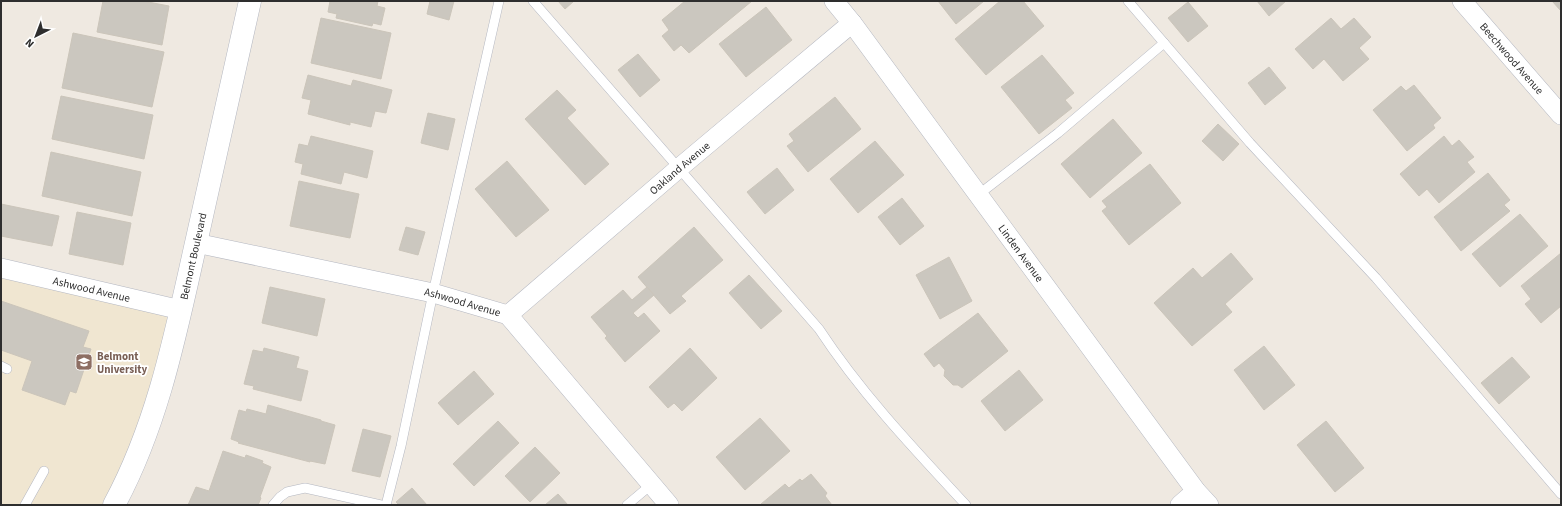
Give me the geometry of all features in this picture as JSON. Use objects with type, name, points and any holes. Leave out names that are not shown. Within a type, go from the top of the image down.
[{"type":"street","name":"Belmont Boulevard","points":[[114,505],[126,485],[154,414],[182,310],[250,1]]},
{"type":"street","name":"Linden Avenue","points":[[834,1],[852,23],[1196,491],[1209,505]]},
{"type":"street","name":"Beechwood Avenue","points":[[1462,1],[1561,115]]},
{"type":"street","name":"Oakland Avenue","points":[[508,315],[679,168],[852,23]]},
{"type":"street","name":"Ashwood Avenue","points":[[196,243],[433,293],[508,315],[669,505]]},
{"type":"street","name":"Ashwood Avenue","points":[[1,268],[182,310]]},
{"type":"street","points":[[1180,505],[1196,491]]},
{"type":"lane","points":[[386,505],[401,446],[433,293],[498,1]]},
{"type":"lane","points":[[534,1],[819,329],[840,360],[902,435],[966,505]]},
{"type":"lane","points":[[1128,1],[1250,143],[1376,278],[1561,494]]},
{"type":"lane","points":[[978,195],[1058,133],[1164,43]]},
{"type":"lane","points":[[24,505],[44,471]]},
{"type":"lane","points":[[627,505],[652,484]]},
{"type":"lane","points":[[273,505],[287,492],[305,488],[381,505]]},
{"type":"shaded area","name":"Belmont University","points":[[1,265],[181,310],[113,505],[1,505]]},
{"type":"building","points":[[103,1],[143,1],[169,6],[162,45],[97,32]]},
{"type":"building","points":[[330,1],[378,1],[377,6],[385,8],[381,25],[373,23],[372,26],[336,18],[337,14],[328,12]]},
{"type":"building","points":[[430,1],[454,1],[449,20],[427,14]]},
{"type":"building","points":[[558,1],[574,1],[565,9]]},
{"type":"building","points":[[685,1],[752,1],[689,53],[681,45],[674,51],[662,36],[669,30],[662,20]]},
{"type":"building","points":[[938,1],[984,1],[956,24]]},
{"type":"building","points":[[1000,1],[1023,1],[1044,26],[986,75],[955,39]]},
{"type":"building","points":[[1257,1],[1286,1],[1269,16]]},
{"type":"building","points":[[1552,1],[1561,1],[1561,11]]},
{"type":"building","points":[[1188,2],[1208,26],[1188,42],[1168,18]]},
{"type":"building","points":[[766,7],[792,40],[746,77],[719,44]]},
{"type":"building","points":[[321,18],[391,33],[381,79],[311,63]]},
{"type":"building","points":[[1331,18],[1341,29],[1354,18],[1371,37],[1359,48],[1369,59],[1343,81],[1324,59],[1313,69],[1295,49]]},
{"type":"building","points":[[73,33],[164,52],[152,107],[62,88]]},
{"type":"building","points":[[638,54],[660,80],[640,97],[618,70]]},
{"type":"building","points":[[1042,55],[1074,93],[1065,100],[1072,108],[1039,134],[1001,87]]},
{"type":"building","points":[[1269,67],[1286,88],[1265,105],[1248,83]]},
{"type":"building","points":[[308,75],[351,86],[353,80],[392,90],[386,113],[375,111],[371,127],[350,122],[350,125],[308,114],[311,100],[302,98]]},
{"type":"building","points":[[1414,85],[1441,118],[1433,125],[1435,128],[1407,151],[1373,110],[1401,86],[1406,91]]},
{"type":"building","points":[[557,90],[576,110],[567,118],[609,164],[585,185],[525,119]]},
{"type":"building","points":[[61,96],[153,115],[144,159],[52,139]]},
{"type":"building","points":[[835,97],[861,129],[808,172],[787,146],[794,141],[789,134]]},
{"type":"building","points":[[428,113],[455,119],[448,150],[421,143]]},
{"type":"building","points":[[1113,119],[1142,153],[1090,198],[1061,164]]},
{"type":"building","points":[[1218,124],[1239,144],[1223,161],[1202,141]]},
{"type":"building","points":[[311,136],[373,151],[367,178],[344,172],[341,184],[301,174],[303,164],[295,162],[299,144],[308,146]]},
{"type":"building","points":[[1444,136],[1452,146],[1459,140],[1474,157],[1467,162],[1475,172],[1439,203],[1427,189],[1419,196],[1400,174]]},
{"type":"building","points":[[875,141],[904,175],[858,213],[830,179]]},
{"type":"building","points":[[51,152],[141,172],[132,216],[42,196]]},
{"type":"building","points":[[507,161],[549,210],[516,237],[475,189]]},
{"type":"building","points":[[1150,164],[1181,203],[1129,245],[1102,211],[1107,207],[1102,201]]},
{"type":"building","points":[[777,168],[794,190],[765,214],[747,192]]},
{"type":"building","points":[[1488,173],[1510,200],[1504,205],[1510,211],[1461,251],[1434,217]]},
{"type":"building","points":[[299,181],[359,194],[350,238],[290,226]]},
{"type":"building","points":[[902,198],[924,226],[900,245],[878,217]]},
{"type":"building","points":[[1,204],[59,216],[52,246],[1,236]]},
{"type":"building","points":[[77,212],[131,223],[123,265],[69,254]]},
{"type":"building","points":[[1520,214],[1548,246],[1500,287],[1472,254]]},
{"type":"building","points":[[406,227],[425,232],[418,255],[399,250]]},
{"type":"building","points":[[694,227],[723,260],[681,296],[686,301],[670,314],[638,277]]},
{"type":"building","points":[[1231,253],[1253,279],[1225,304],[1232,312],[1192,346],[1154,303],[1193,268],[1202,278]]},
{"type":"building","points":[[1561,253],[1561,306],[1541,323],[1525,304],[1531,299],[1521,286]]},
{"type":"building","points":[[949,257],[972,301],[940,319],[916,275]]},
{"type":"building","points":[[749,275],[782,311],[761,329],[729,293]]},
{"type":"building","points":[[270,287],[325,299],[317,336],[262,323]]},
{"type":"building","points":[[647,287],[654,295],[633,313],[638,318],[644,313],[660,331],[625,362],[605,338],[607,336],[591,317],[623,290],[632,300]]},
{"type":"building","points":[[1,301],[89,331],[83,347],[91,349],[76,393],[70,391],[65,405],[22,390],[32,361],[1,350]]},
{"type":"building","points":[[978,313],[1008,351],[962,388],[958,385],[953,385],[944,376],[945,370],[939,363],[934,367],[924,354]]},
{"type":"building","points":[[1264,346],[1295,385],[1264,410],[1234,370]]},
{"type":"building","points":[[264,348],[299,357],[296,368],[308,371],[301,401],[253,389],[254,386],[244,384],[253,350],[263,352]]},
{"type":"building","points":[[690,348],[717,378],[682,411],[674,403],[668,408],[649,387]]},
{"type":"building","points":[[1512,357],[1530,377],[1499,404],[1481,383]]},
{"type":"building","points":[[1019,370],[1043,400],[1005,431],[981,401]]},
{"type":"building","points":[[474,371],[494,394],[458,425],[438,403]]},
{"type":"building","points":[[268,405],[335,425],[325,464],[310,462],[238,443],[239,442],[231,439],[239,410],[246,412],[247,409],[266,414]]},
{"type":"building","points":[[760,418],[790,451],[745,490],[716,457]]},
{"type":"building","points":[[498,421],[519,443],[474,486],[453,464]]},
{"type":"building","points":[[1326,421],[1364,468],[1335,492],[1297,445]]},
{"type":"building","points":[[363,429],[391,436],[380,477],[352,471]]},
{"type":"building","points":[[535,447],[560,473],[530,502],[505,476]]},
{"type":"building","points":[[223,451],[245,458],[246,455],[263,461],[262,463],[271,467],[258,505],[188,505],[196,487],[209,491]]},
{"type":"building","points":[[811,474],[827,493],[825,496],[832,505],[761,504],[785,484],[789,488],[800,479],[802,481]]},
{"type":"building","points":[[412,488],[427,505],[399,505],[396,502]]},
{"type":"building","points":[[558,494],[568,505],[545,505]]},
{"type":"place","name":"Belmont University","points":[[84,362]]}]
